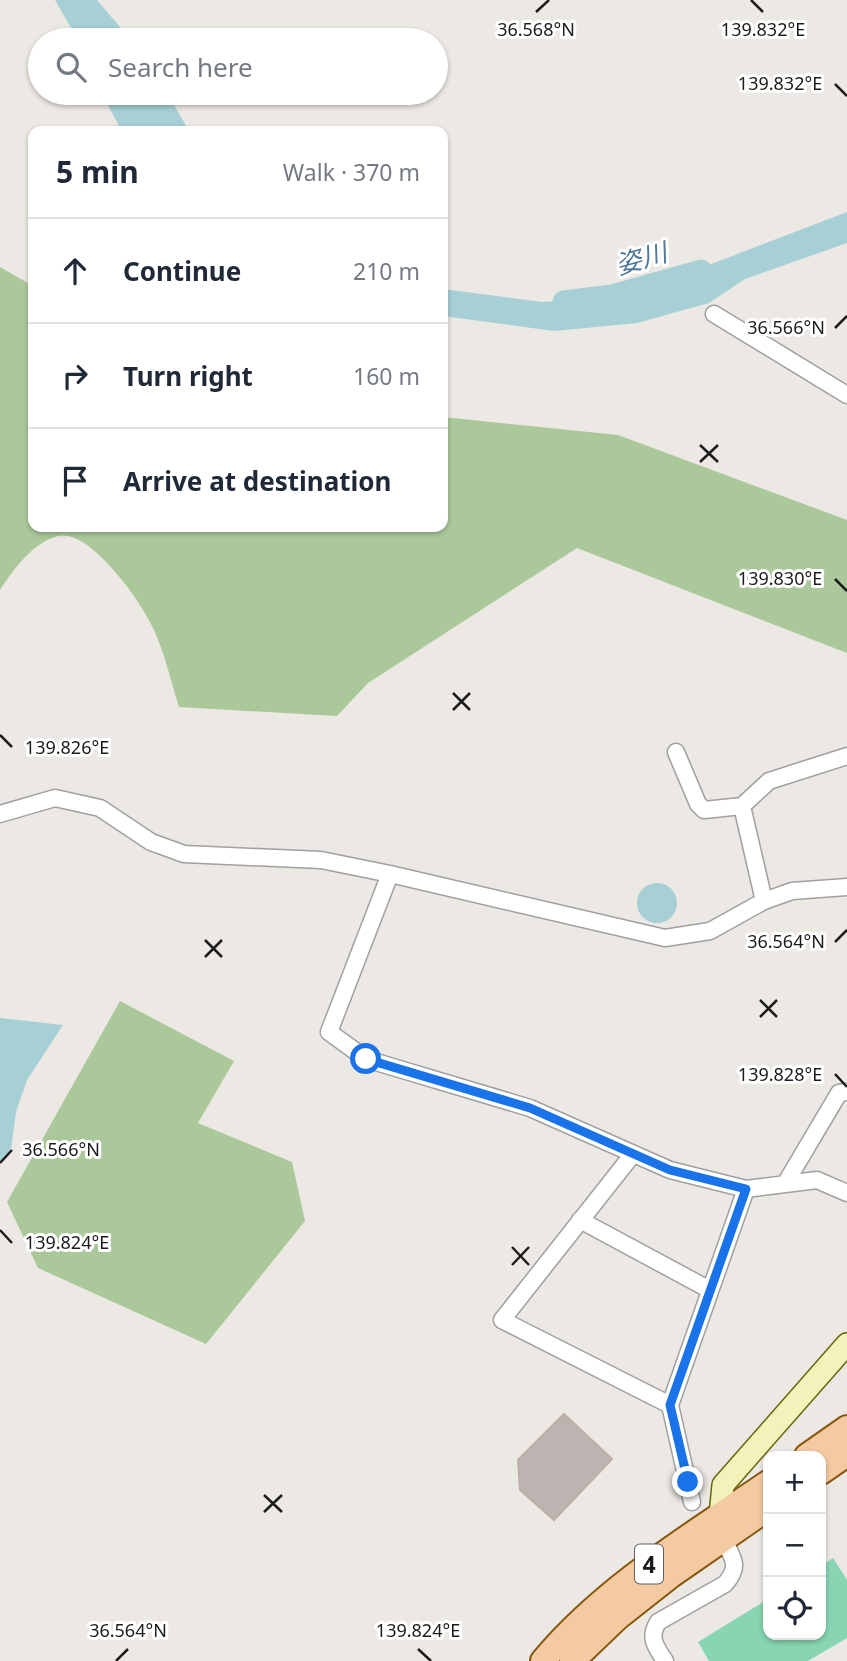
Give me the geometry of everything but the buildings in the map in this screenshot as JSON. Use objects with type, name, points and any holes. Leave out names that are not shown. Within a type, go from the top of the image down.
[{"type":"main road","points":[[814,1451],[847,1428]]},
{"type":"main road","points":[[826,1469],[847,1454]]},
{"type":"main road","name":"4","points":[[572,1661],[618,1617],[670,1576],[763,1488]]},
{"type":"main road","name":"4","points":[[543,1661],[605,1598],[721,1528],[763,1510]]},
{"type":"street","points":[[714,314],[847,395]]},
{"type":"street","points":[[676,752],[698,804],[704,810],[742,806],[769,781],[847,756]]},
{"type":"street","points":[[0,814],[55,798],[100,808],[151,842],[184,854],[321,860],[665,939],[710,931],[764,901],[792,891],[847,887]]},
{"type":"street","points":[[742,806],[764,901]]},
{"type":"street","points":[[390,874],[329,1032],[366,1059],[530,1108],[670,1170],[746,1189],[817,1180],[847,1193]]},
{"type":"street","points":[[785,1184],[839,1093],[847,1092]]},
{"type":"street","points":[[633,1154],[502,1320],[670,1405]]},
{"type":"street","points":[[692,1502],[670,1405],[746,1189]]},
{"type":"street","points":[[580,1220],[710,1290]]},
{"type":"street","points":[[664,1661],[653,1643],[652,1631],[658,1622],[725,1584],[735,1569],[721,1528],[723,1485],[847,1344]]},
{"type":"green space","points":[[0,267],[28,283],[28,532],[448,532],[448,418],[618,435],[847,520],[847,653],[577,548],[368,683],[337,716],[179,707],[154,630],[139,603],[100,555],[71,537],[58,536],[40,544],[24,558],[0,590]]},
{"type":"green space","points":[[120,1001],[234,1061],[198,1123],[292,1162],[305,1221],[206,1344],[38,1268],[7,1202]]},
{"type":"green space","points":[[833,1558],[847,1580],[847,1638],[808,1661],[709,1661],[698,1642],[763,1602],[763,1640],[826,1640],[826,1563]]},
{"type":"water","points":[[55,0],[97,0],[121,28],[71,28]]},
{"type":"water","points":[[108,105],[174,105],[186,126],[119,126]]},
{"type":"water","points":[[847,212],[847,243],[745,279],[709,303],[637,323],[554,331],[448,317],[448,290],[542,302],[628,296]]},
{"type":"water","points":[[657,883],[671,889],[677,903],[671,917],[657,923],[643,917],[637,903],[643,889]]},
{"type":"water","points":[[0,1018],[63,1025],[27,1080],[16,1112],[11,1149],[0,1163]]},
{"type":"waterway","name":"姿川","points":[[564,302],[612,296],[701,271]]},
{"type":"route","points":[[366,1059],[530,1108],[670,1170],[746,1189],[670,1405],[688,1482]]}]
